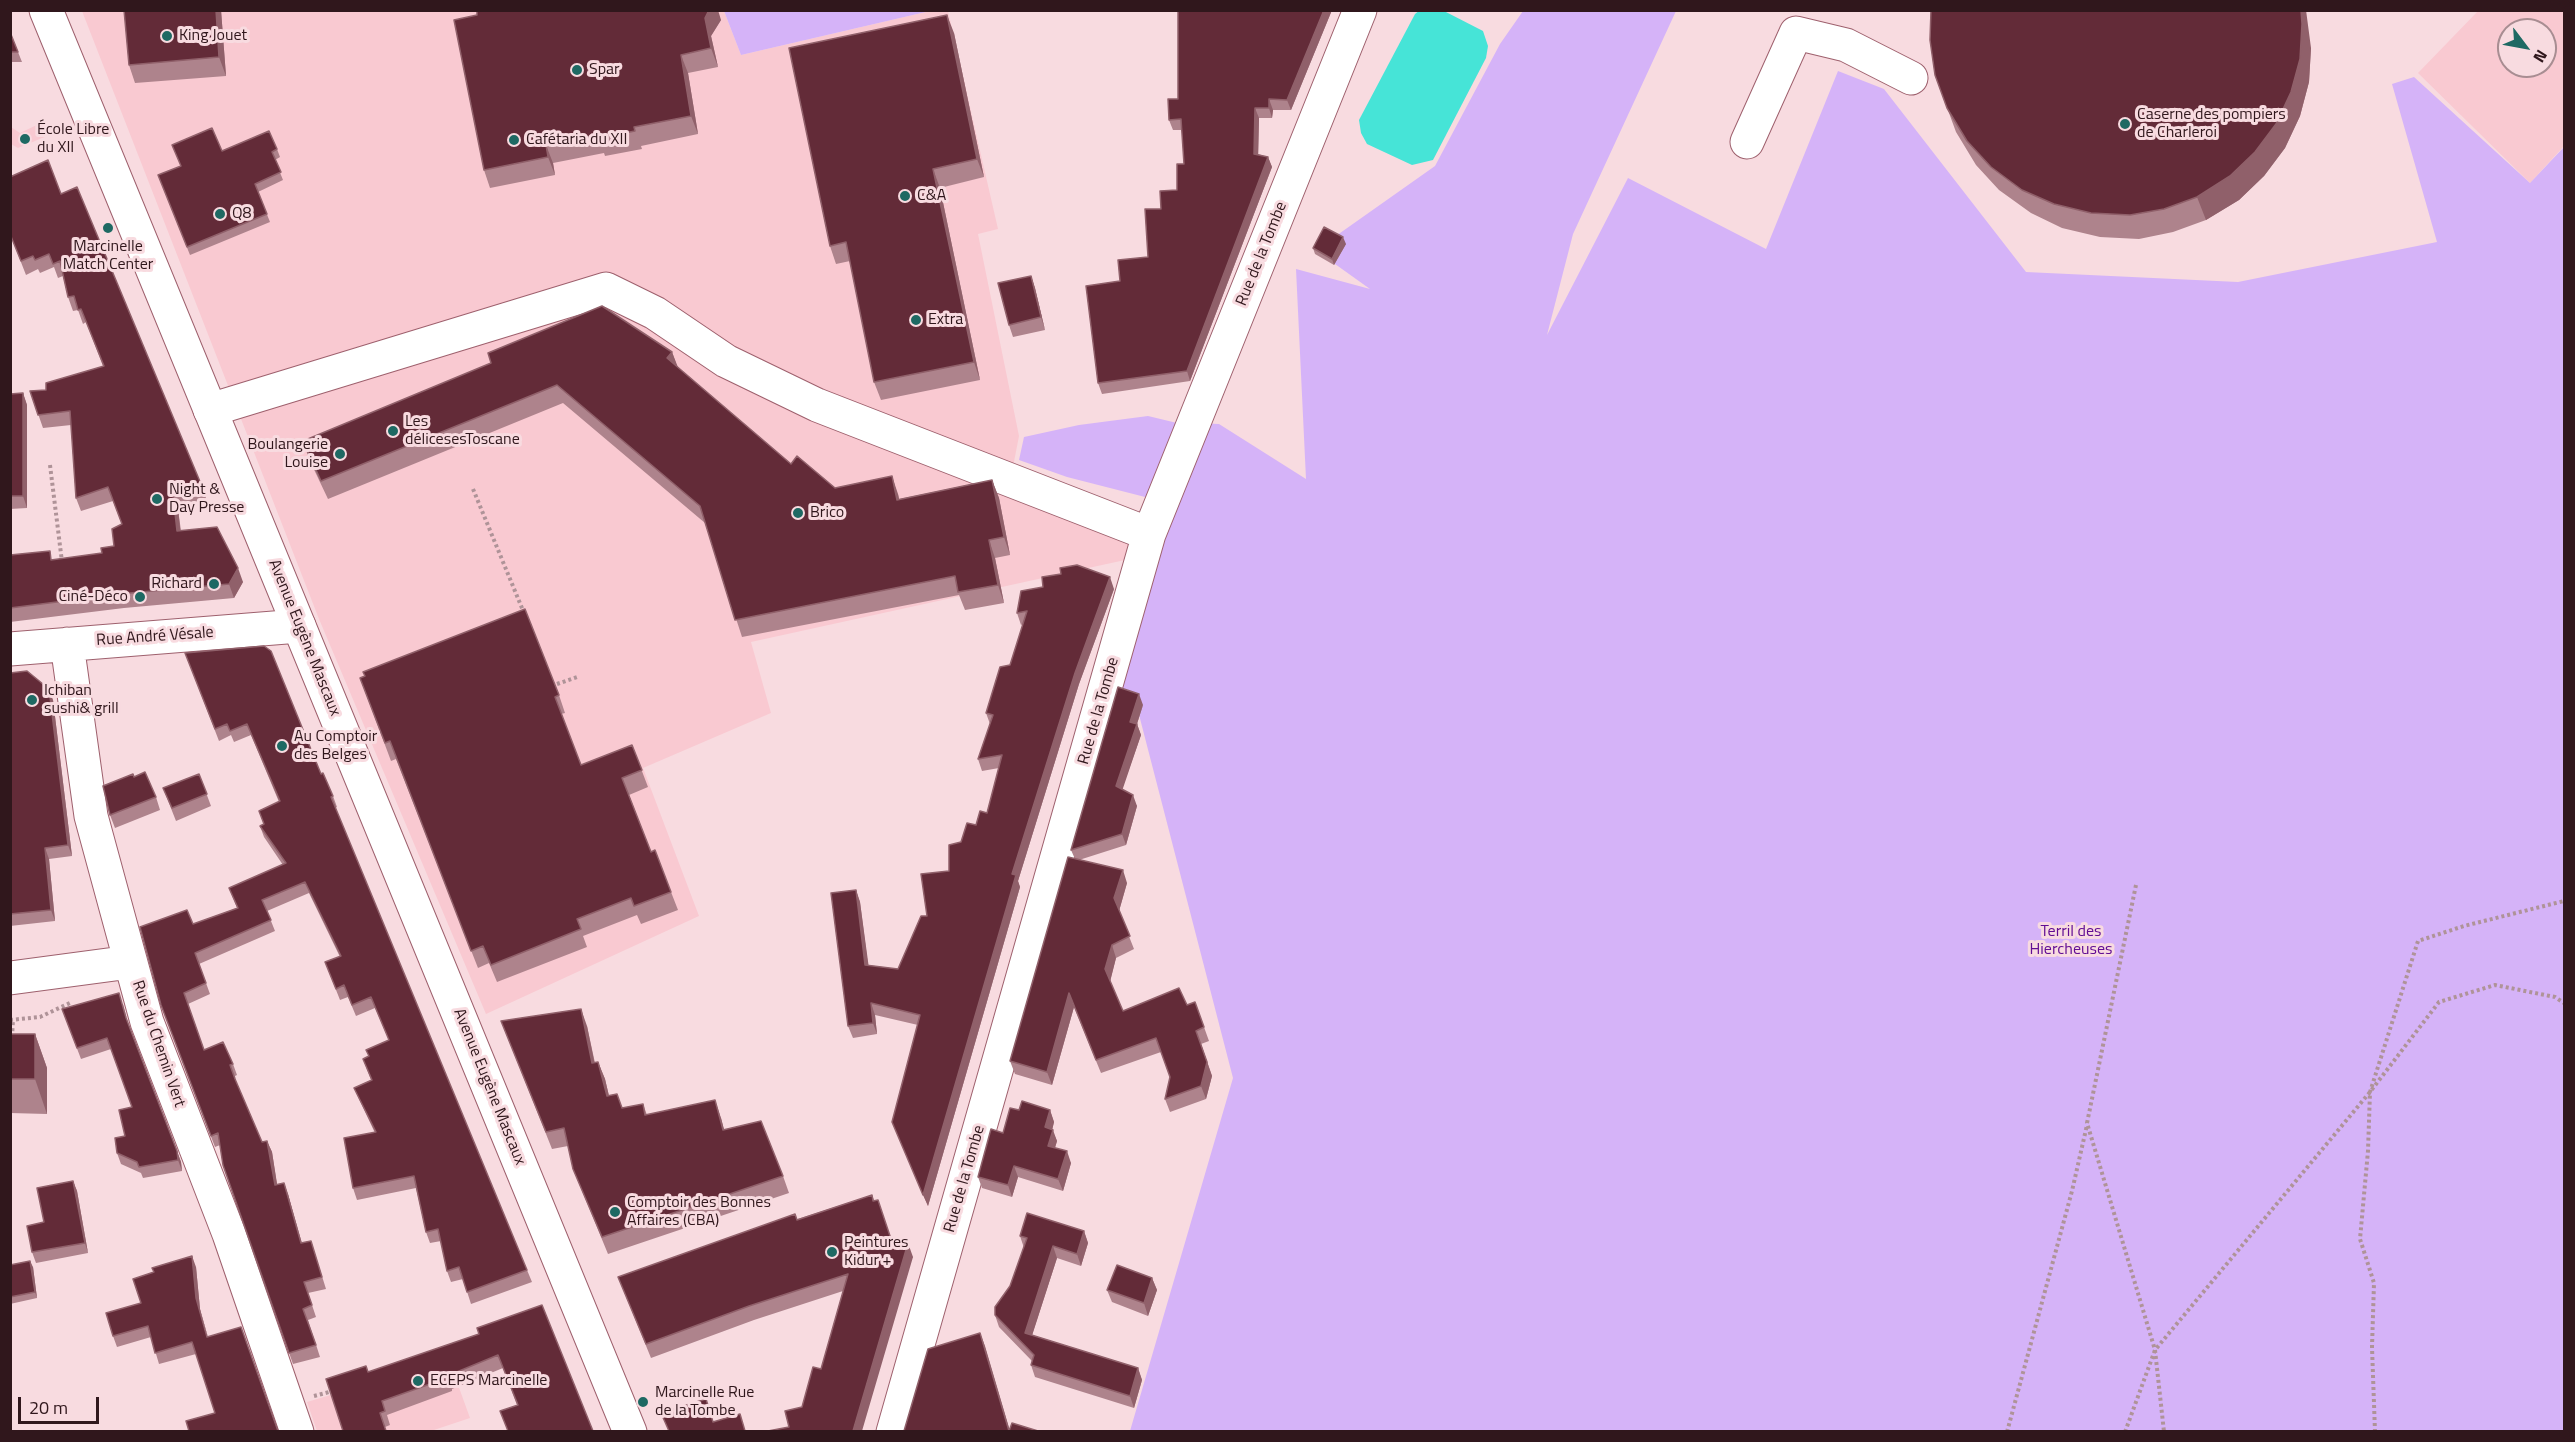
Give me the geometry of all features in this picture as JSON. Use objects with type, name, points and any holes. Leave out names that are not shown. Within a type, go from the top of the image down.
[{"type":"street","name":"Avenue Eugène Mascaux","points":[[46,10],[630,1431]]},
{"type":"street","name":"Rue de la Tombe","points":[[893,1431],[1149,534],[1360,10]]},
{"type":"street","points":[[1747,142],[1796,33],[1846,45],[1911,78]]},
{"type":"street","points":[[210,410],[606,290],[655,313],[726,361],[817,405],[1149,534]]},
{"type":"street","name":"Rue André Vésale","points":[[10,649],[299,626]]},
{"type":"street","name":"Rue du Chemin Vert","points":[[67,644],[91,816],[147,1022],[229,1234],[292,1418]]},
{"type":"street","points":[[10,978],[130,962]]},
{"type":"path","points":[[50,465],[62,572]]},
{"type":"path","points":[[473,489],[525,616]]},
{"type":"path","points":[[557,684],[578,677]]},
{"type":"path","points":[[2007,1431],[2069,1202],[2136,885]]},
{"type":"path","points":[[2375,1431],[2372,1347],[2374,1283],[2360,1239],[2368,1151],[2370,1092],[2418,941],[2464,926],[2565,901]]},
{"type":"path","points":[[2125,1431],[2156,1350],[2370,1092],[2439,1002],[2495,985],[2555,997],[2565,1003]]},
{"type":"path","points":[[11,1044],[12,1020],[40,1017],[75,1001]]},
{"type":"path","points":[[2087,1123],[2156,1350],[2164,1431]]},
{"type":"path","points":[[292,1418],[345,1388]]},
{"type":"shaded area","points":[[82,11],[724,11],[741,55],[930,11],[948,11],[998,229],[978,234],[1019,436],[1012,472],[1140,529],[1134,558],[751,642],[771,713],[643,768],[699,916],[486,1014],[319,619]]},
{"type":"shaded area","points":[[2478,11],[2564,11],[2564,146],[2530,183],[2418,73]]},
{"type":"shaded area","name":"École Libre du XII","points":[[45,121],[52,134],[18,148],[11,144],[11,127],[20,133]]},
{"type":"shaded area","name":"ECEPS Marcinelle","points":[[449,1360],[470,1418],[431,1431],[317,1431],[307,1402]]},
{"type":"green space","points":[[724,11],[930,11],[741,55]]},
{"type":"green space","name":"Terril des Hiercheuses","points":[[1523,11],[1676,11],[1573,234],[1547,335],[1628,178],[1766,249],[1838,71],[1884,89],[2026,272],[2238,282],[2437,242],[2392,84],[2414,77],[2530,183],[2564,147],[2564,1431],[1130,1431],[1233,1078],[1137,707],[1108,680],[1194,423],[1219,424],[1306,479],[1296,269],[1370,289],[1328,259],[1333,238],[1435,166],[1500,44]]},
{"type":"green space","points":[[1148,416],[1177,423],[1149,498],[1067,477],[1019,460],[1024,437],[1079,425]]},
{"type":"water","points":[[1420,10],[1444,11],[1483,31],[1488,46],[1486,58],[1433,160],[1412,165],[1367,144],[1361,133],[1359,120],[1415,14]]},
{"type":"building","points":[[124,10],[216,10],[219,57],[129,65]]},
{"type":"building","name":"Spar","points":[[477,10],[709,10],[705,18],[711,48],[681,55],[691,116],[634,127],[635,131],[598,138],[597,135],[546,145],[548,157],[484,170],[454,20],[477,15]]},
{"type":"building","points":[[1178,10],[1324,10],[1287,100],[1269,99],[1269,108],[1255,108],[1254,154],[1268,157],[1187,371],[1098,383],[1086,286],[1120,281],[1118,260],[1148,257],[1145,209],[1161,209],[1160,191],[1177,190],[1177,164],[1184,164],[1181,119],[1169,120],[1168,99],[1178,99]]},
{"type":"building","name":"Caserne des pompiers de Charleroi","points":[[1931,10],[2301,10],[2300,59],[2291,92],[2276,124],[2255,152],[2230,176],[2197,197],[2164,209],[2130,215],[2091,213],[2054,204],[2022,190],[1991,167],[1967,141],[1947,108],[1935,75],[1930,40]]},
{"type":"building","points":[[947,15],[977,159],[933,169],[974,362],[874,382],[846,242],[830,246],[789,48]]},
{"type":"building","points":[[10,32],[18,52],[10,52]]},
{"type":"building","points":[[212,128],[222,151],[269,131],[277,149],[272,152],[281,172],[255,184],[267,214],[187,247],[158,175],[181,166],[172,145]]},
{"type":"building","points":[[48,160],[61,194],[77,187],[201,484],[173,495],[177,531],[217,527],[238,568],[229,584],[119,594],[10,608],[10,555],[50,551],[51,560],[102,553],[101,548],[114,546],[112,529],[122,524],[108,487],[76,498],[70,411],[38,415],[30,391],[46,390],[46,383],[104,366],[81,309],[78,310],[74,296],[68,297],[60,261],[53,264],[49,254],[35,260],[33,256],[21,261],[10,234],[10,177]]},
{"type":"building","points":[[1324,227],[1343,237],[1332,259],[1313,248]]},
{"type":"building","points":[[1031,276],[1041,317],[1009,325],[998,283]]},
{"type":"building","points":[[602,306],[672,352],[667,358],[791,464],[797,456],[835,488],[892,476],[897,500],[992,480],[1004,537],[989,540],[998,585],[958,592],[955,576],[735,620],[700,506],[557,385],[321,481],[303,441],[491,363],[488,353]]},
{"type":"building","points":[[23,393],[23,496],[10,496],[10,394]]},
{"type":"building","points":[[1077,565],[1110,577],[1075,673],[1012,874],[1016,875],[923,1195],[892,1122],[920,1015],[871,1003],[873,1023],[848,1026],[831,893],[856,890],[865,965],[898,969],[921,916],[927,916],[921,874],[949,871],[949,845],[961,842],[967,823],[976,825],[980,811],[987,813],[1002,755],[978,759],[993,715],[986,713],[1000,667],[1010,665],[1027,611],[1017,613],[1021,591],[1043,587],[1042,577],[1061,574],[1060,568]]},
{"type":"building","points":[[525,609],[559,695],[555,697],[581,765],[632,745],[642,770],[622,778],[651,852],[655,850],[671,892],[634,906],[631,898],[577,919],[581,929],[491,965],[483,946],[471,951],[390,741],[385,743],[360,678],[365,676],[363,672]]},
{"type":"building","points":[[264,646],[271,651],[321,774],[323,773],[333,796],[331,797],[527,1270],[467,1292],[459,1267],[447,1271],[438,1229],[426,1232],[414,1176],[353,1188],[344,1138],[376,1132],[354,1088],[372,1080],[363,1059],[369,1056],[366,1050],[389,1040],[371,997],[352,1005],[344,985],[336,989],[325,962],[341,956],[305,882],[262,900],[271,920],[195,953],[206,983],[184,993],[204,1050],[223,1042],[233,1064],[230,1065],[235,1079],[262,1142],[267,1141],[275,1185],[284,1183],[301,1243],[311,1241],[322,1277],[304,1282],[312,1305],[303,1309],[316,1345],[289,1353],[223,1165],[218,1133],[211,1136],[161,1005],[140,927],[187,910],[193,924],[238,908],[229,888],[286,863],[260,826],[264,824],[259,811],[280,801],[247,724],[230,731],[227,724],[215,729],[185,653]]},
{"type":"building","points":[[27,671],[49,689],[68,845],[45,848],[51,910],[10,914],[10,673]]},
{"type":"building","points":[[1118,687],[1139,694],[1130,722],[1137,724],[1116,786],[1133,795],[1122,834],[1071,850]]},
{"type":"building","points":[[145,772],[156,797],[110,815],[103,786],[133,774],[134,777]]},
{"type":"building","points":[[199,774],[207,794],[172,808],[163,788]]},
{"type":"building","points":[[1068,857],[1123,870],[1114,898],[1130,936],[1112,945],[1105,969],[1123,1011],[1179,988],[1187,1005],[1195,1002],[1204,1027],[1196,1031],[1207,1062],[1201,1086],[1165,1099],[1170,1077],[1156,1038],[1096,1060],[1069,993],[1047,1072],[1010,1061]]},
{"type":"building","points":[[119,993],[126,1018],[177,1151],[178,1160],[139,1167],[137,1162],[117,1153],[115,1138],[125,1136],[119,1110],[132,1107],[107,1038],[77,1048],[62,1009]]},
{"type":"building","points":[[581,1009],[592,1063],[598,1062],[607,1096],[617,1094],[622,1108],[643,1104],[645,1115],[715,1100],[723,1130],[761,1121],[783,1176],[602,1237],[573,1169],[564,1128],[546,1132],[501,1021]]},
{"type":"building","points":[[10,1034],[35,1034],[35,1079],[10,1079]]},
{"type":"building","points":[[1022,1101],[1050,1110],[1045,1127],[1053,1130],[1048,1146],[1067,1151],[1058,1179],[1014,1166],[1008,1185],[978,1177],[991,1129],[1003,1133],[1010,1108],[1019,1110]]},
{"type":"building","points":[[73,1181],[85,1243],[32,1252],[27,1226],[44,1222],[37,1188]]},
{"type":"building","points":[[872,1195],[873,1201],[878,1200],[894,1248],[908,1243],[853,1431],[768,1431],[789,1427],[785,1411],[802,1407],[813,1367],[821,1369],[848,1274],[749,1306],[646,1344],[618,1277],[795,1214],[797,1220]]},
{"type":"building","points":[[1027,1213],[1084,1231],[1077,1254],[1053,1246],[1025,1333],[1138,1368],[1130,1396],[1031,1365],[1034,1355],[995,1315],[995,1307],[1010,1286],[1027,1238],[1020,1236]]},
{"type":"building","points":[[192,1256],[196,1298],[207,1337],[241,1327],[278,1431],[189,1431],[186,1421],[215,1413],[192,1342],[155,1353],[148,1326],[113,1336],[106,1313],[141,1303],[133,1279],[154,1272],[152,1268]]},
{"type":"building","points":[[30,1261],[35,1292],[10,1297],[10,1265]]},
{"type":"building","points":[[1117,1265],[1152,1278],[1144,1303],[1107,1290]]},
{"type":"building","points":[[542,1305],[593,1431],[508,1431],[500,1411],[518,1405],[498,1355],[447,1376],[447,1378],[382,1401],[385,1411],[380,1413],[386,1431],[343,1431],[326,1379],[366,1366],[368,1372],[479,1334],[477,1328]]},
{"type":"building","points":[[980,1333],[1009,1431],[904,1431],[928,1349]]},
{"type":"building","points":[[706,1399],[713,1422],[740,1414],[745,1431],[669,1431],[661,1413]]},
{"type":"building","points":[[1012,1423],[1038,1431],[1009,1431]]},
{"type":"place","name":"King Jouet","points":[[167,36]]},
{"type":"place","name":"Spar","points":[[577,70]]},
{"type":"place","name":"Caserne des pompiers de Charleroi","points":[[2125,124]]},
{"type":"place","name":"École Libre du XII","points":[[25,139]]},
{"type":"place","name":"Cafétaria du XII","points":[[514,140]]},
{"type":"place","name":"C&A","points":[[905,196]]},
{"type":"place","name":"Q8","points":[[220,214]]},
{"type":"place","name":"Marcinelle Match Center","points":[[108,228]]},
{"type":"place","name":"Extra","points":[[916,320]]},
{"type":"place","name":"Les délicesesToscane","points":[[393,431]]},
{"type":"place","name":"Boulangerie Louise","points":[[340,454]]},
{"type":"place","name":"Night & Day Presse","points":[[157,499]]},
{"type":"place","name":"Brico","points":[[798,513]]},
{"type":"place","name":"Richard","points":[[214,584]]},
{"type":"place","name":"Ciné-Déco","points":[[140,597]]},
{"type":"place","name":"Ichiban sushi& grill","points":[[32,700]]},
{"type":"place","name":"Au Comptoir des Belges","points":[[282,746]]},
{"type":"place","name":"Comptoir des Bonnes Affaires (CBA)","points":[[615,1212]]},
{"type":"place","name":"Peintures Kidur +","points":[[832,1252]]},
{"type":"place","name":"ECEPS Marcinelle","points":[[418,1381]]},
{"type":"place","name":"Marcinelle Rue de la Tombe","points":[[643,1402]]}]
